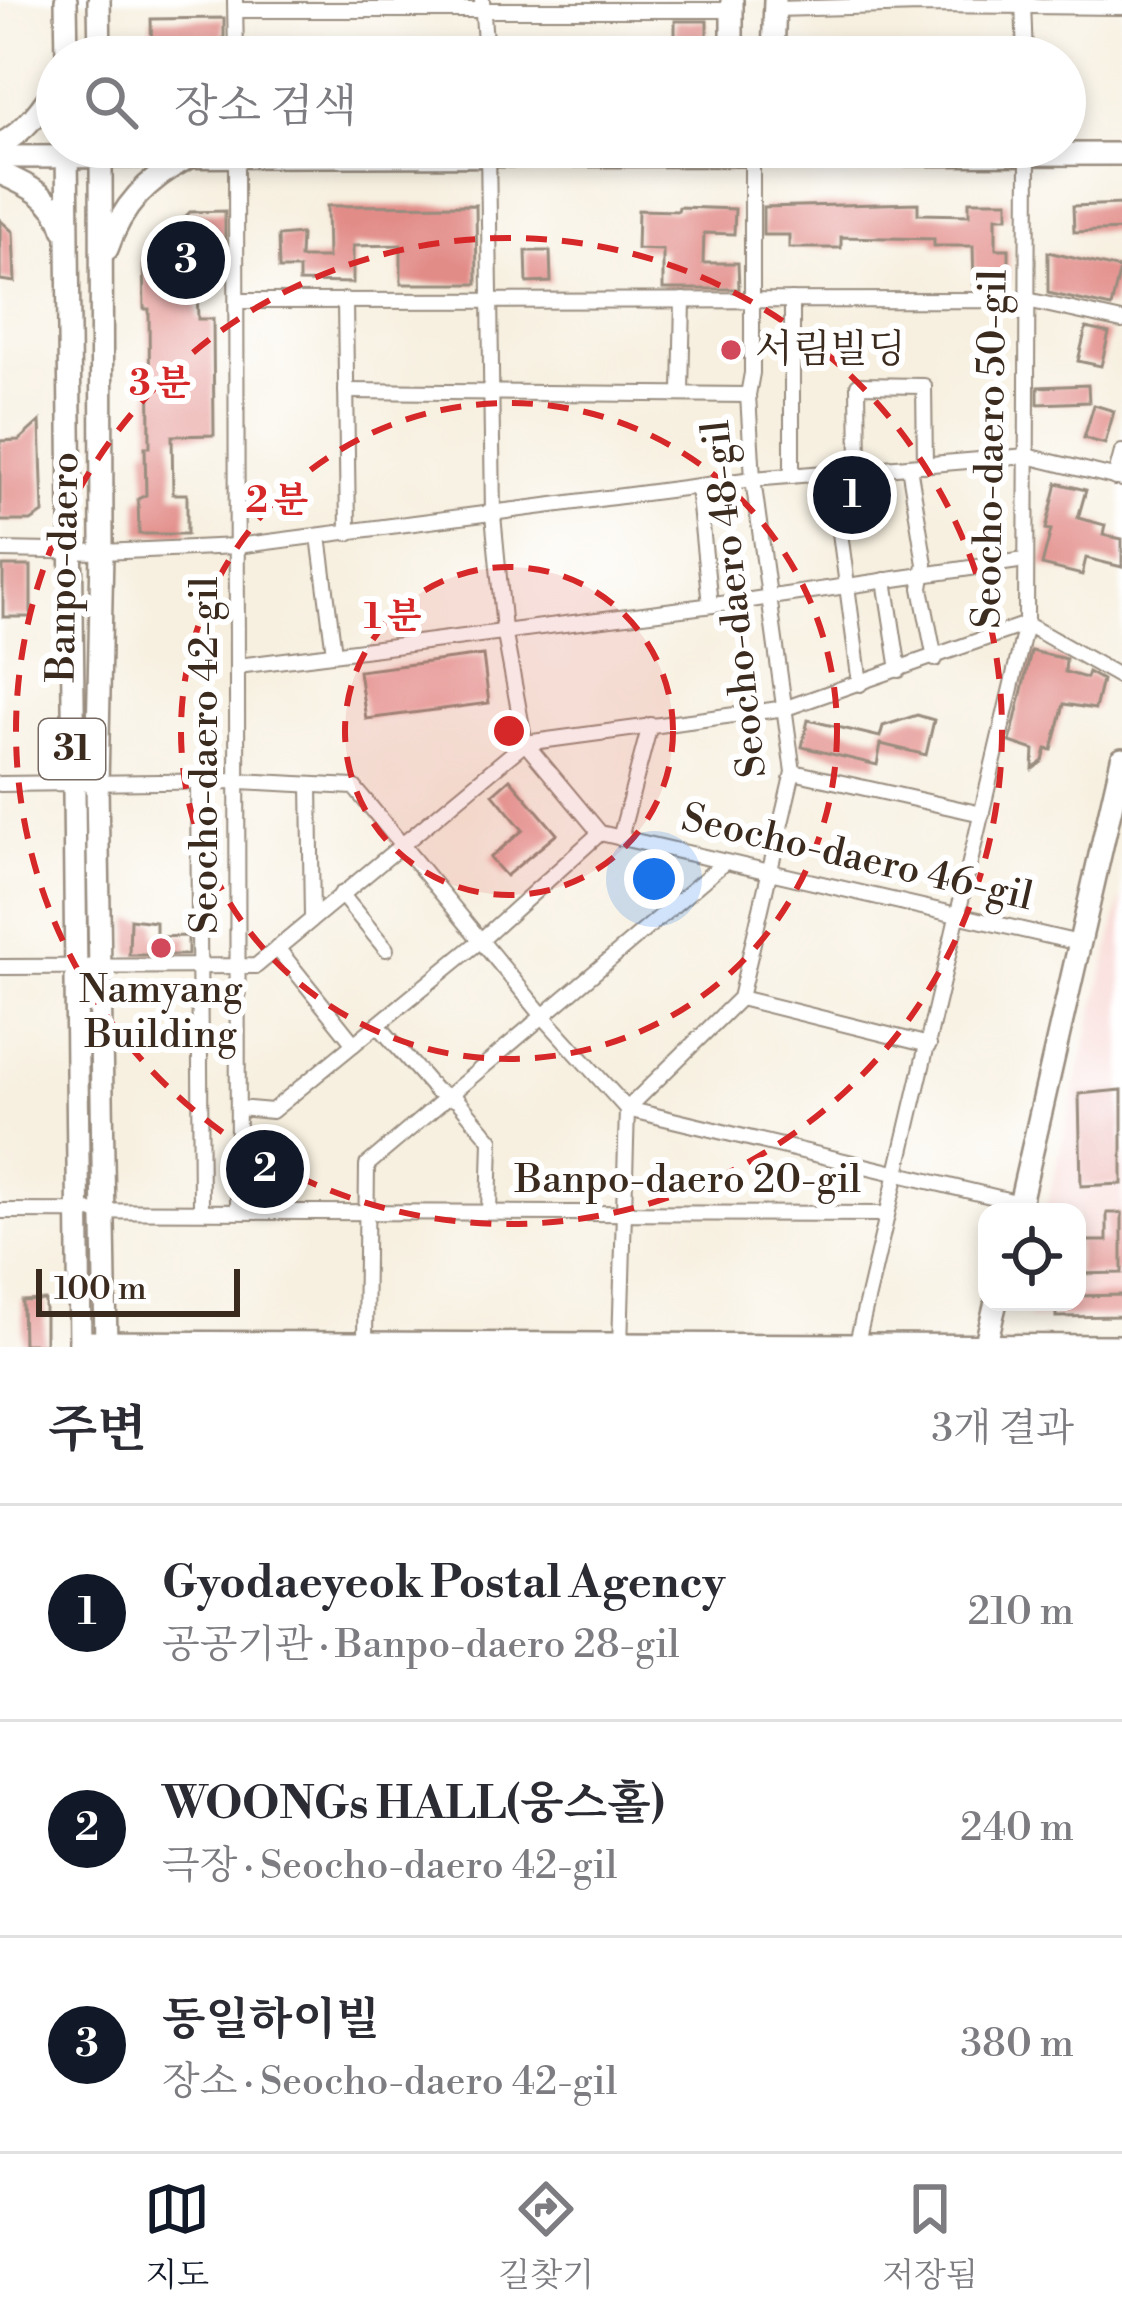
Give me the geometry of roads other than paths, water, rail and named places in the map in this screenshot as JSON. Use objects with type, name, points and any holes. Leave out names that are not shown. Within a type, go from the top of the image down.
[{"type":"main road","points":[[66,0],[67,36]]},
{"type":"main road","points":[[99,0],[100,36]]},
{"type":"main road","points":[[774,36],[775,4]]},
{"type":"main road","points":[[732,5],[732,36]]},
{"type":"main road","points":[[0,144],[10,140],[36,112]]},
{"type":"main road","points":[[1086,152],[1122,154]]},
{"type":"main road","points":[[0,157],[36,154]]},
{"type":"main road","name":"Banpo-daero","points":[[67,168],[80,1345]]},
{"type":"main road","name":"Banpo-daero","points":[[102,168],[97,785],[106,1344]]},
{"type":"main road","points":[[102,264],[116,224],[163,168]]},
{"type":"main road","points":[[0,172],[51,203],[67,240]]},
{"type":"main road","points":[[1020,1203],[1122,759]]},
{"type":"main road","points":[[986,1346],[994,1311]]},
{"type":"main road","points":[[80,1345],[365,1341],[1122,1346]]},
{"type":"street","points":[[1023,3],[1024,36]]},
{"type":"street","points":[[775,4],[1122,7]]},
{"type":"street","points":[[236,36],[236,5],[732,5]]},
{"type":"street","points":[[484,5],[485,36]]},
{"type":"street","name":"Seocho-daero 42-gil","points":[[236,168],[238,1210]]},
{"type":"street","points":[[238,1108],[272,1111],[481,940],[599,833],[525,743],[504,630],[493,515],[488,168]]},
{"type":"street","name":"Seocho-daero 48-gil","points":[[740,998],[793,772],[753,479],[748,395],[752,168]]},
{"type":"street","name":"Seocho-daero 50-gil","points":[[857,1346],[1026,624],[1028,168]]},
{"type":"street","points":[[237,301],[1027,299],[1122,321]]},
{"type":"street","points":[[345,300],[348,533]]},
{"type":"street","points":[[681,392],[683,300]]},
{"type":"street","points":[[792,300],[792,476]]},
{"type":"street","points":[[860,470],[858,385],[923,386],[917,466],[925,564],[921,588],[935,659]]},
{"type":"street","points":[[346,391],[748,395]]},
{"type":"street","points":[[0,550],[102,552],[237,546],[753,479],[1027,456],[1118,478],[1122,452]]},
{"type":"street","points":[[832,472],[860,683]]},
{"type":"street","points":[[698,487],[710,605]]},
{"type":"street","points":[[319,536],[334,653]]},
{"type":"street","points":[[238,666],[1025,560]]},
{"type":"street","points":[[885,580],[898,670]]},
{"type":"street","points":[[0,967],[256,966],[525,743],[786,708],[1026,624],[1122,678]]},
{"type":"street","name":"Seocho-daero 46-gil","points":[[620,838],[650,724]]},
{"type":"street","points":[[793,772],[982,814]]},
{"type":"street","points":[[0,784],[239,781],[354,788],[543,1016],[627,1109],[1001,1203]]},
{"type":"street","points":[[198,782],[201,1210]]},
{"type":"street","points":[[310,785],[312,918]]},
{"type":"street","name":"Seocho-daero 46-gil","points":[[599,833],[1079,943]]},
{"type":"street","points":[[365,1341],[367,1166],[725,862]]},
{"type":"street","points":[[341,894],[386,949]]},
{"type":"street","points":[[277,948],[353,1044]]},
{"type":"street","points":[[620,1345],[627,1109],[740,998],[929,1045]]},
{"type":"street","name":"Banpo-daero 20-gil","points":[[378,1024],[435,1090],[458,1101],[491,1140],[489,1212]]},
{"type":"street","name":"Banpo-daero 20-gil","points":[[0,1211],[887,1214]]},
{"type":"place","name":"동일하이빌","points":[[186,260]]},
{"type":"place","name":"서림빌딩","points":[[731,350]]},
{"type":"place","name":"Gyodaeyeok Postal Agency","points":[[852,495]]},
{"type":"place","name":"Namyang Building","points":[[161,948]]},
{"type":"place","name":"WOONGs HALL(웅스홀)","points":[[265,1169]]}]
